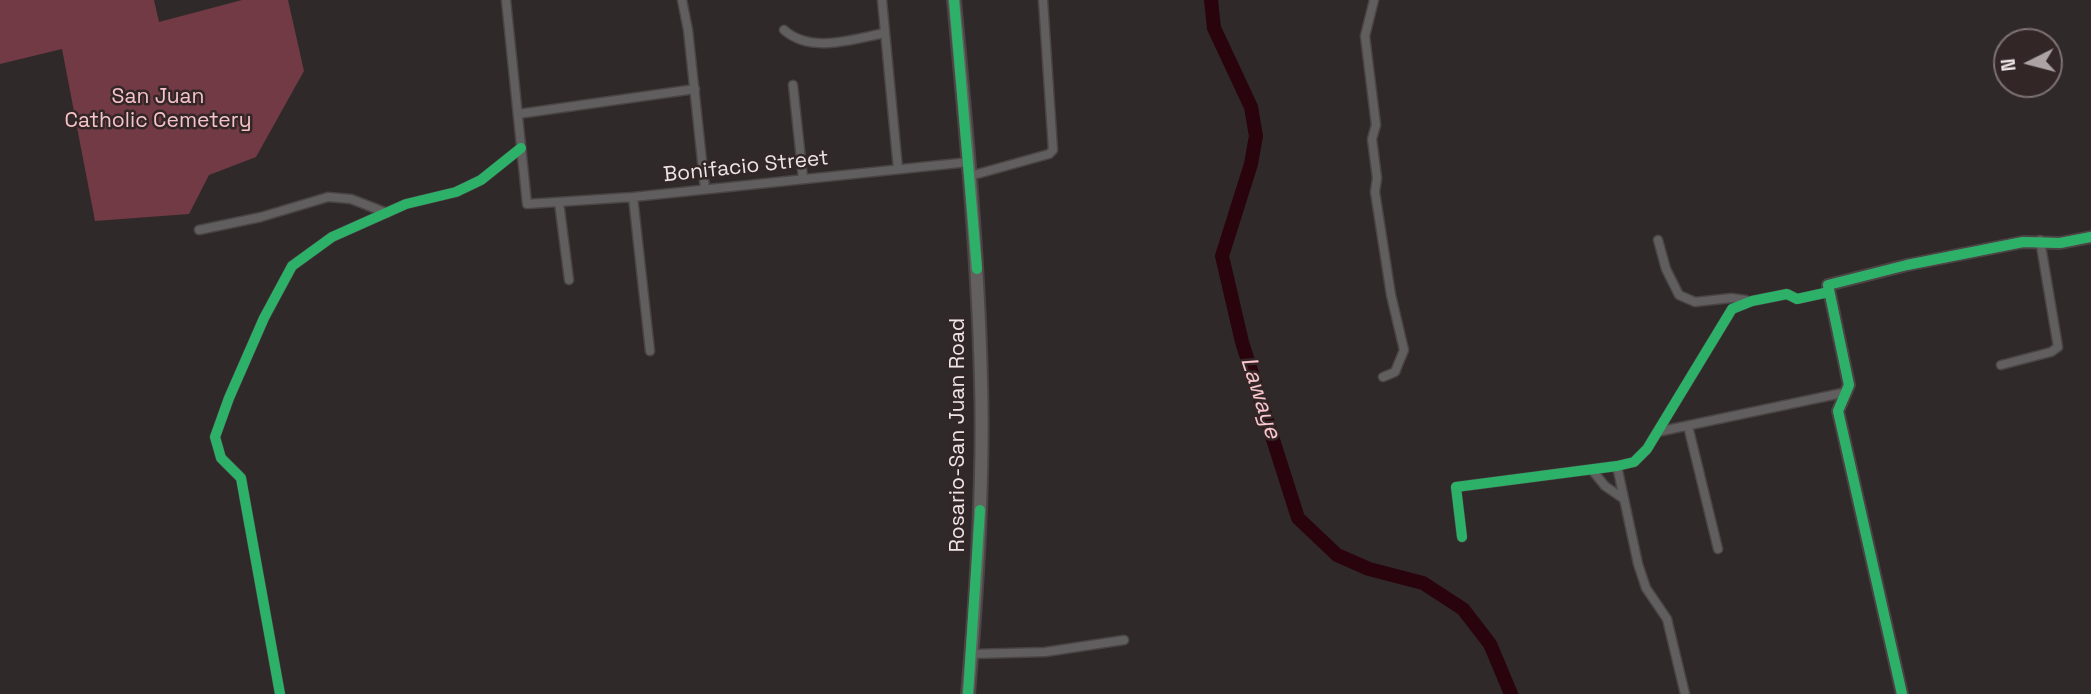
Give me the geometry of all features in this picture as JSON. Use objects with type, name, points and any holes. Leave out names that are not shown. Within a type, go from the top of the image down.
[{"type":"main road","name":"Rosario-San Juan Road","points":[[954,0],[977,269],[982,416],[968,694]]},
{"type":"street","points":[[280,694],[241,478],[221,458],[215,437],[264,318],[292,266],[332,237],[406,204],[456,192],[481,180],[522,148],[506,0]]},
{"type":"street","points":[[682,0],[695,89],[705,189]]},
{"type":"street","points":[[882,0],[898,169]]},
{"type":"street","points":[[970,176],[1049,154],[1053,150],[1043,0]]},
{"type":"street","points":[[1374,0],[1365,36],[1376,125],[1372,139],[1377,178],[1375,192],[1391,295],[1404,350],[1395,372],[1383,377]]},
{"type":"street","points":[[784,30],[794,39],[822,44],[885,33]]},
{"type":"street","points":[[793,85],[803,178]]},
{"type":"street","points":[[518,114],[695,89]]},
{"type":"street","name":"Bonifacio Street","points":[[522,148],[527,204],[633,197],[969,162]]},
{"type":"street","points":[[200,230],[328,197],[351,199],[387,213]]},
{"type":"street","points":[[633,197],[650,351]]},
{"type":"street","points":[[559,202],[569,280]]},
{"type":"street","points":[[1902,694],[1838,411],[1849,385],[1828,285],[2023,242],[2040,240],[2060,243],[2091,237]]},
{"type":"street","points":[[1658,240],[1666,269],[1679,295],[1695,302],[1731,298],[1752,301]]},
{"type":"street","points":[[2001,365],[2051,352],[2058,347],[2040,240]]},
{"type":"street","points":[[1462,537],[1456,487],[1634,462],[1647,449],[1732,309],[1752,301],[1787,294],[1797,299],[1829,292]]},
{"type":"street","points":[[1657,432],[1847,392]]},
{"type":"street","points":[[1688,426],[1718,549]]},
{"type":"street","points":[[1617,466],[1638,564],[1646,588],[1667,619],[1685,694]]},
{"type":"street","points":[[1591,470],[1605,486],[1624,499]]},
{"type":"street","points":[[972,654],[1045,652],[1124,640]]},
{"type":"green space","name":"San Juan Catholic Cemetery","points":[[0,0],[154,0],[159,22],[242,0],[288,0],[304,71],[256,157],[209,175],[189,214],[95,221],[62,49],[0,64]]},
{"type":"waterway","name":"Lawaye","points":[[1211,0],[1214,28],[1251,107],[1256,136],[1251,164],[1222,256],[1242,342],[1298,518],[1337,555],[1369,569],[1423,583],[1463,609],[1490,644],[1511,694]]},
{"type":"cycle path","points":[[954,0],[977,269]]},
{"type":"cycle path","points":[[280,694],[241,478],[221,458],[215,437],[264,318],[292,266],[332,237],[406,204],[456,192],[481,180],[521,148]]},
{"type":"cycle path","points":[[1902,694],[1838,411],[1849,385],[1828,285],[1907,265],[2023,242],[2060,243],[2091,237]]},
{"type":"cycle path","points":[[1462,537],[1456,487],[1634,462],[1647,449],[1732,309],[1752,301],[1787,294],[1797,299],[1829,292]]},
{"type":"cycle path","points":[[968,694],[980,510]]}]
